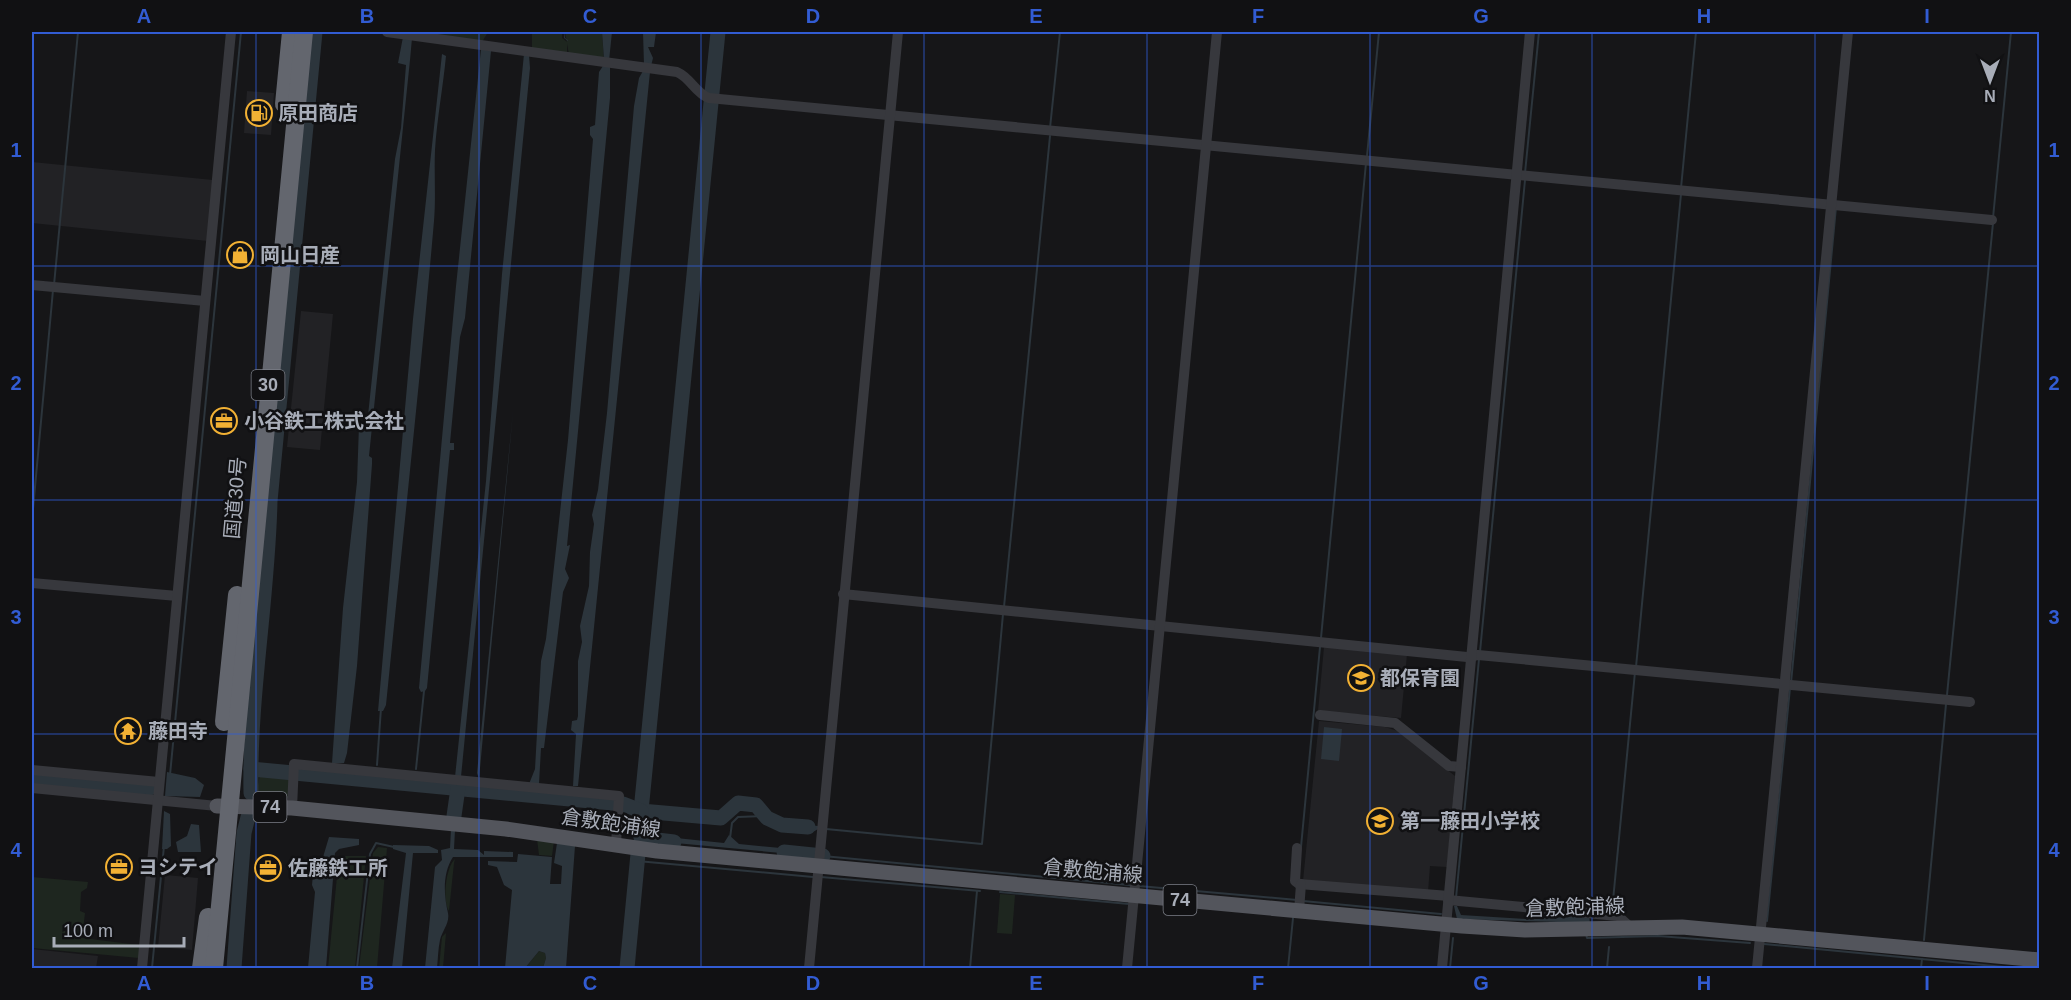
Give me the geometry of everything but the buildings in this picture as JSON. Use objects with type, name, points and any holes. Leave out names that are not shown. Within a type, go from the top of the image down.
[{"type":"highway","name":"国道30号","points":[[214,969],[223,806],[291,32]]},
{"type":"highway","name":"国道30号","points":[[201,969],[223,806],[304,32]]},
{"type":"main road","name":"倉敷飽浦線","points":[[223,806],[292,808],[817,866],[1300,903],[1446,925],[1525,930],[1682,927],[2040,960]]},
{"type":"street","points":[[142,969],[231,32]]},
{"type":"street","points":[[387,32],[677,72],[684,75],[699,93],[712,99],[1992,220]]},
{"type":"street","points":[[809,969],[843,594],[893,115],[898,32]]},
{"type":"street","points":[[1127,969],[1217,32]]},
{"type":"street","points":[[1442,969],[1446,925],[1453,899],[1461,767],[1530,32]]},
{"type":"street","points":[[1757,969],[1789,686],[1835,206],[1848,32]]},
{"type":"street","points":[[32,285],[205,301]]},
{"type":"street","points":[[32,583],[177,596]]},
{"type":"street","points":[[843,594],[1970,702]]},
{"type":"street","points":[[1320,715],[1395,723],[1449,766],[1461,767]]},
{"type":"street","points":[[292,808],[294,764],[619,796],[616,844]]},
{"type":"street","points":[[32,770],[159,782]]},
{"type":"street","points":[[32,788],[223,806]]},
{"type":"street","points":[[1297,848],[1294,881],[1301,884],[1618,916],[1630,927]]},
{"type":"street","points":[[1300,903],[1301,884]]},
{"type":"shaded area","points":[[416,32],[488,32],[482,42]]},
{"type":"shaded area","points":[[532,32],[562,32],[562,38],[567,42],[567,55],[532,49]]},
{"type":"shaded area","points":[[565,32],[602,32],[604,60],[569,55]]},
{"type":"shaded area","points":[[602,32],[612,32],[609,61],[569,55],[604,59]]},
{"type":"shaded area","points":[[643,32],[656,32],[654,47],[648,47],[653,58],[651,66],[644,65]]},
{"type":"shaded area","points":[[403,37],[412,38],[369,456],[372,458],[372,464],[357,666],[347,753],[344,763],[332,763],[343,608],[357,482],[359,425],[367,425],[395,159],[401,128],[406,65],[398,63]]},
{"type":"shaded area","points":[[481,49],[491,51],[465,318],[460,337],[450,443],[454,443],[454,450],[450,450],[427,688],[421,692],[419,688],[456,286]]},
{"type":"shaded area","points":[[442,54],[446,56],[436,138],[435,212],[423,342],[386,705],[383,711],[378,711],[413,319]]},
{"type":"shaded area","points":[[524,54],[529,55],[530,68],[461,777],[455,777],[486,481],[502,274]]},
{"type":"shaded area","points":[[603,66],[610,67],[610,98],[567,546],[570,545],[565,569],[569,578],[563,592],[544,748],[541,748],[539,784],[529,784],[535,769],[541,661],[546,639],[568,440],[593,139],[590,135],[590,127],[595,125],[599,72]]},
{"type":"shaded area","points":[[643,71],[650,72],[578,786],[573,786],[576,734],[571,730],[572,721],[577,720],[578,716],[578,661],[582,642],[580,626],[589,586],[594,524],[592,515],[598,490],[607,413],[634,106],[639,78]]},
{"type":"shaded area","name":"原田商店","points":[[247,91],[274,93],[271,135],[244,133]]},
{"type":"shaded area","points":[[32,162],[213,180],[208,241],[32,223]]},
{"type":"shaded area","points":[[301,311],[333,314],[320,450],[287,447]]},
{"type":"shaded area","points":[[513,412],[479,779],[477,773]]},
{"type":"shaded area","points":[[1324,647],[1407,654],[1401,718],[1318,711]]},
{"type":"shaded area","name":"第一藤田小学校","points":[[1319,721],[1385,727],[1398,731],[1455,776],[1447,867],[1430,866],[1428,892],[1303,881]]},
{"type":"shaded area","points":[[1324,727],[1342,729],[1339,761],[1321,759]]},
{"type":"shaded area","points":[[167,772],[195,778],[204,785],[200,797],[165,796]]},
{"type":"shaded area","points":[[260,774],[290,777],[288,798],[256,795]]},
{"type":"shaded area","points":[[164,811],[170,814],[171,846],[167,849],[162,849]]},
{"type":"shaded area","points":[[788,823],[818,826],[818,829],[806,834],[799,833],[788,829]]},
{"type":"shaded area","points":[[191,824],[199,825],[201,852],[178,852],[176,842],[187,836]]},
{"type":"shaded area","points":[[451,829],[455,830],[454,849],[478,850],[484,855],[484,851],[513,852],[513,857],[453,857],[447,871],[445,892],[448,917],[440,940],[437,968],[425,968],[435,867],[442,860],[441,850],[450,848]]},
{"type":"shaded area","points":[[729,835],[739,844],[802,850],[803,855],[654,841],[657,836],[724,843]]},
{"type":"shaded area","points":[[329,837],[359,839],[359,845],[339,849],[335,853],[326,968],[308,968],[315,892],[312,885],[314,864],[321,864]]},
{"type":"shaded area","points":[[537,839],[554,841],[552,856],[539,855]]},
{"type":"shaded area","points":[[557,843],[575,846],[566,968],[543,968],[545,953],[539,951],[525,968],[505,968],[512,890],[504,885],[497,867],[488,865],[488,861],[517,862],[518,854],[552,857],[550,884],[561,884],[562,866],[554,863]]},
{"type":"shaded area","points":[[393,845],[429,846],[438,850],[438,853],[413,853],[402,968],[392,968],[406,853],[393,849]]},
{"type":"shaded area","points":[[378,847],[387,848],[377,968],[359,968],[373,853]]},
{"type":"shaded area","points":[[339,856],[366,856],[355,968],[328,968]]},
{"type":"shaded area","points":[[455,859],[449,911],[446,884],[449,869]]},
{"type":"shaded area","points":[[165,875],[198,878],[192,950],[158,947]]},
{"type":"shaded area","points":[[32,877],[88,882],[87,888],[81,892],[80,911],[85,913],[82,938],[139,945],[139,958],[32,948]]},
{"type":"shaded area","points":[[1000,894],[1015,895],[1012,934],[997,933]]},
{"type":"shaded area","points":[[1454,906],[1457,906],[1461,915],[1528,919],[1589,916],[1590,923],[1457,919]]},
{"type":"shaded area","points":[[446,933],[443,968],[439,968],[442,937]]},
{"type":"shaded area","points":[[32,949],[98,956],[96,968],[32,968]]},
{"type":"shaded area","points":[[539,951],[545,953],[543,968],[525,968]]},
{"type":"waterway","points":[[54,285],[78,32]]},
{"type":"waterway","points":[[170,775],[241,32]]},
{"type":"waterway","points":[[251,793],[253,720],[269,538],[270,501],[315,32]]},
{"type":"waterway","points":[[718,32],[641,811],[721,818],[738,803],[756,805],[767,818],[782,825],[808,827]]},
{"type":"waterway","points":[[1050,128],[1060,32]]},
{"type":"waterway","points":[[1367,156],[1379,32]]},
{"type":"waterway","points":[[1525,173],[1539,32]]},
{"type":"waterway","points":[[1681,188],[1696,32]]},
{"type":"waterway","points":[[1993,218],[2011,32]]},
{"type":"waterway","points":[[1004,607],[1050,136]]},
{"type":"waterway","points":[[1321,638],[1366,163]]},
{"type":"waterway","points":[[1480,652],[1525,180]]},
{"type":"waterway","points":[[1636,667],[1681,194]]},
{"type":"waterway","points":[[1791,683],[1836,207]]},
{"type":"waterway","points":[[1947,695],[1993,223]]},
{"type":"waterway","points":[[32,520],[53,290]]},
{"type":"waterway","points":[[826,829],[982,844],[1003,614]]},
{"type":"waterway","points":[[1301,847],[1320,647]]},
{"type":"waterway","points":[[1456,898],[1479,659]]},
{"type":"waterway","points":[[1612,911],[1635,672]]},
{"type":"waterway","points":[[1767,921],[1790,688]]},
{"type":"waterway","points":[[416,769],[424,691]]},
{"type":"waterway","points":[[1924,940],[1946,704]]},
{"type":"waterway","points":[[377,765],[381,708]]},
{"type":"waterway","points":[[251,769],[623,804],[641,811],[641,838],[674,842]]},
{"type":"waterway","points":[[32,777],[150,788]]},
{"type":"waterway","points":[[375,781],[376,777]]},
{"type":"waterway","points":[[454,816],[458,788]]},
{"type":"waterway","points":[[730,838],[732,823],[738,817],[766,816]]},
{"type":"waterway","points":[[234,968],[244,833],[248,817]]},
{"type":"waterway","points":[[357,968],[370,854],[376,843],[394,847]]},
{"type":"waterway","points":[[152,968],[164,846]]},
{"type":"waterway","points":[[237,852],[242,852]]},
{"type":"waterway","points":[[784,852],[823,856]]},
{"type":"waterway","points":[[627,968],[638,854]]},
{"type":"waterway","points":[[823,856],[1130,885]]},
{"type":"waterway","points":[[637,861],[813,877]]},
{"type":"waterway","points":[[821,877],[980,891]]},
{"type":"waterway","points":[[1139,886],[1297,900]]},
{"type":"waterway","points":[[970,968],[977,891]]},
{"type":"waterway","points":[[1000,892],[1129,904]]},
{"type":"waterway","points":[[1303,901],[1441,914]]},
{"type":"waterway","points":[[1288,968],[1293,918]]},
{"type":"waterway","points":[[1586,934],[1587,938],[1658,936],[1750,943]]},
{"type":"waterway","points":[[1450,968],[1453,938]]},
{"type":"waterway","points":[[1764,944],[2015,968]]},
{"type":"waterway","points":[[1607,968],[1609,947]]},
{"type":"waterway","points":[[1921,968],[1922,959]]},
{"type":"place","name":"原田商店","points":[[259,113]]},
{"type":"place","name":"岡山日産","points":[[240,255]]},
{"type":"place","name":"小谷鉄工株式会社","points":[[224,421]]},
{"type":"place","name":"都保育園","points":[[1361,678]]},
{"type":"place","name":"藤田寺","points":[[128,731]]},
{"type":"place","name":"第一藤田小学校","points":[[1380,821]]},
{"type":"place","name":"ヨシテイ","points":[[119,867]]},
{"type":"place","name":"佐藤鉄工所","points":[[268,868]]}]
